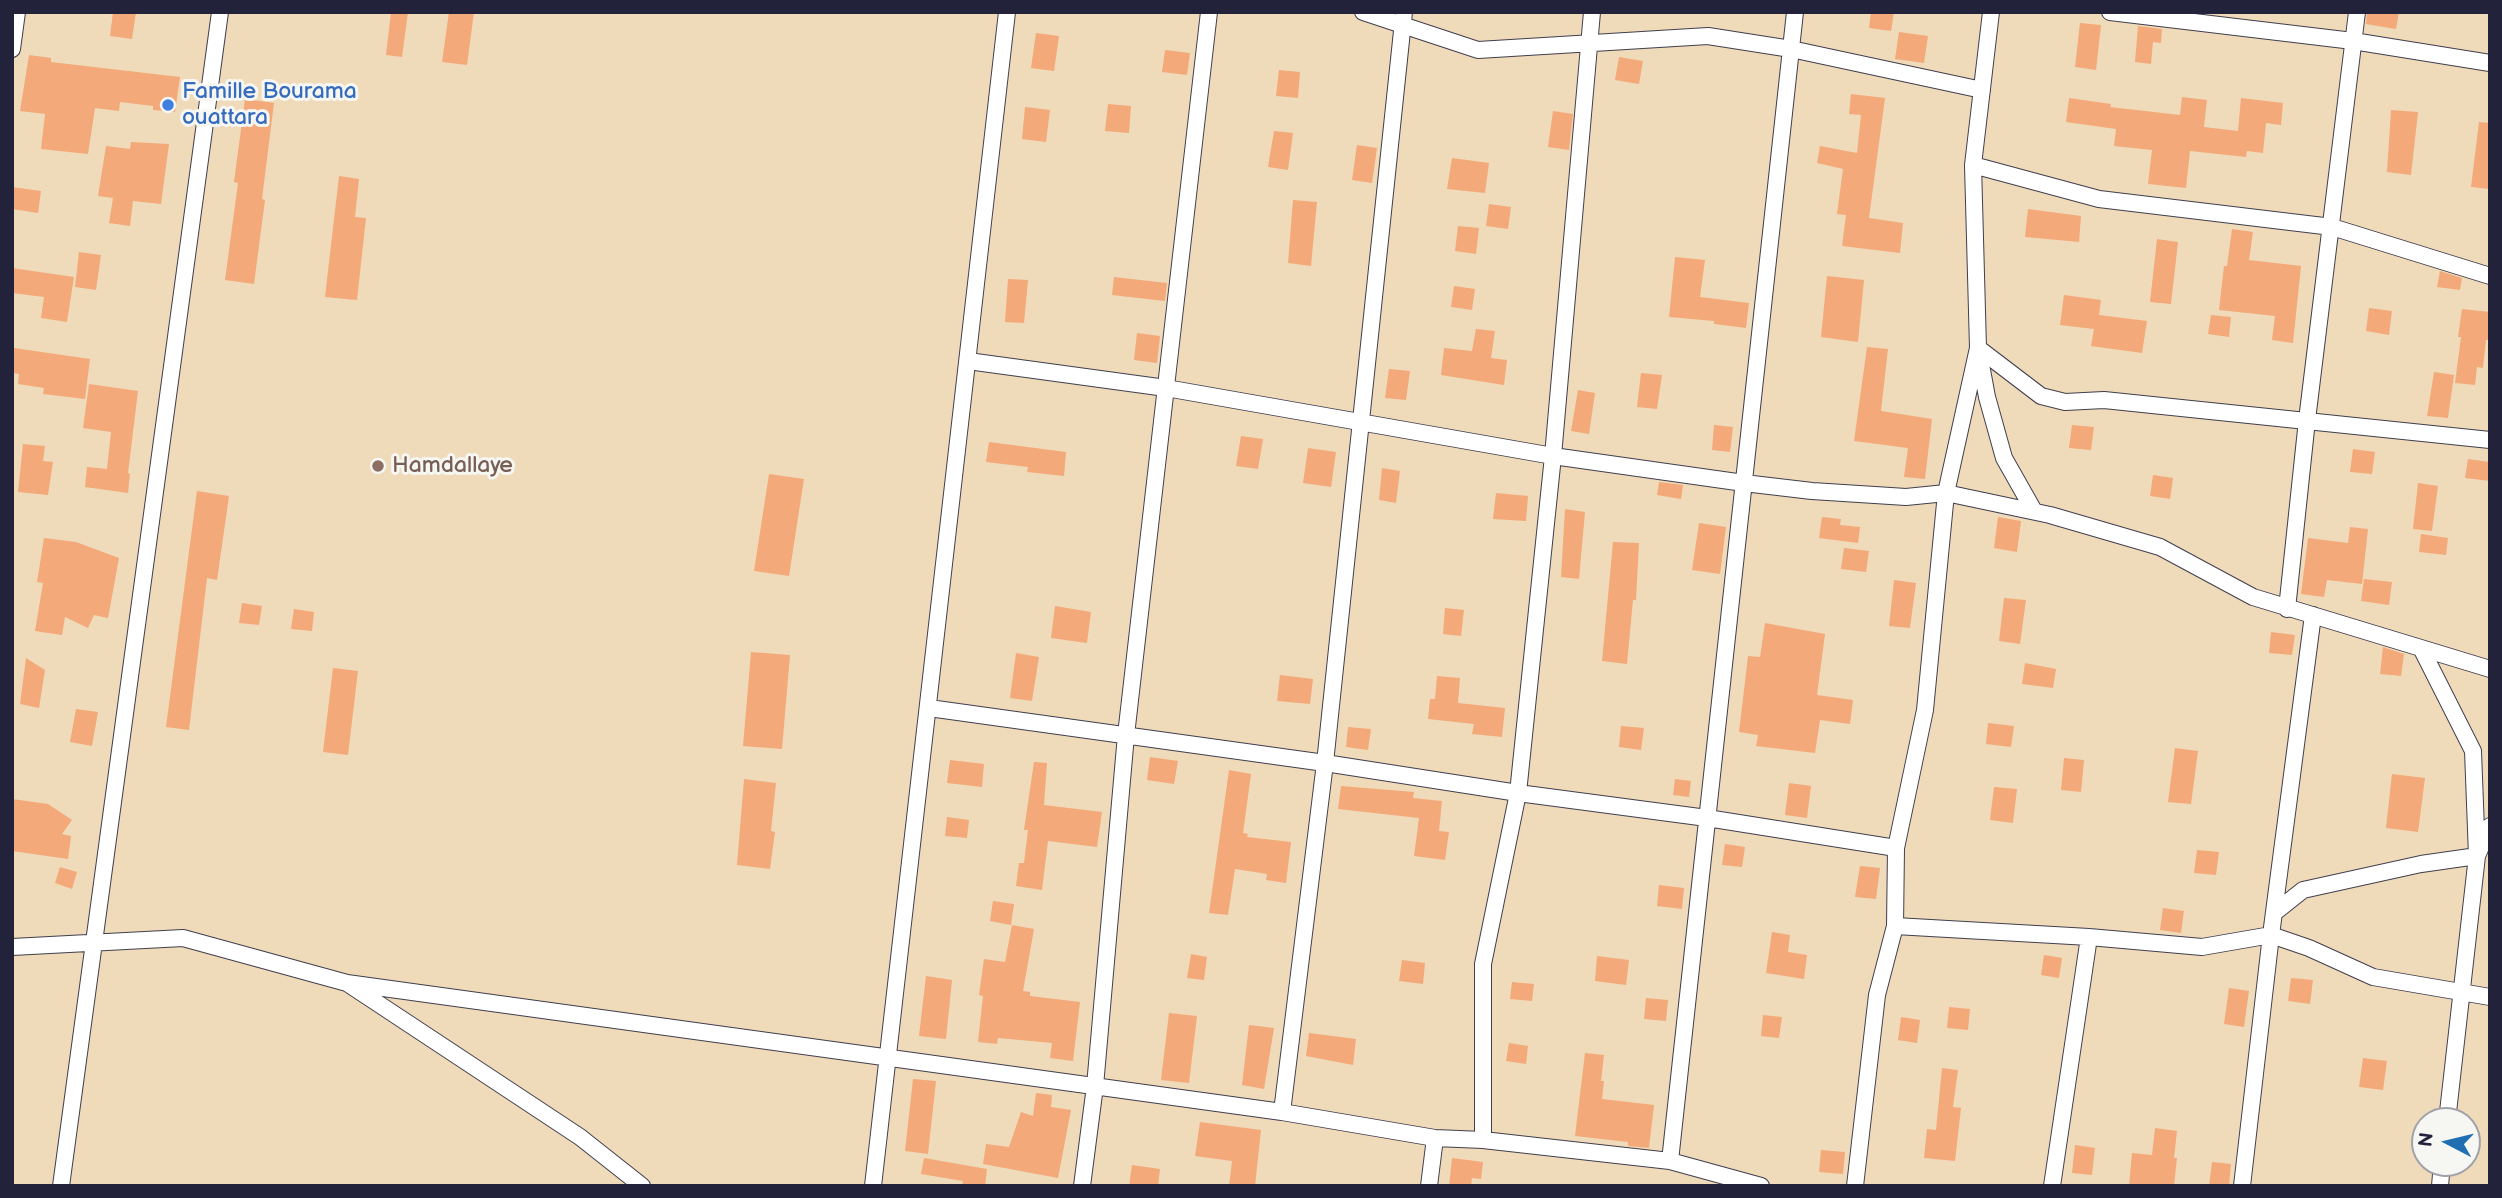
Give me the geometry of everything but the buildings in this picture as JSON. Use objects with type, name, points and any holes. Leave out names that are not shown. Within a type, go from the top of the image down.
[{"type":"street","points":[[12,49],[17,12]]},
{"type":"street","points":[[61,1186],[219,12]]},
{"type":"street","points":[[873,1186],[1007,12]]},
{"type":"street","points":[[1082,1186],[1094,1086],[1126,736],[1209,12]]},
{"type":"street","points":[[1363,12],[1403,19],[1478,50],[1708,36],[1791,48],[1982,90]]},
{"type":"street","points":[[1483,1140],[1483,964],[1518,793],[1553,456],[1592,12]]},
{"type":"street","points":[[1670,1161],[1795,12]]},
{"type":"street","points":[[1991,12],[1973,165],[1978,348],[1987,397],[2004,458],[2034,512]]},
{"type":"street","points":[[2110,12],[2353,41],[2490,63]]},
{"type":"street","points":[[2287,609],[2307,420],[2357,12]]},
{"type":"street","points":[[1282,1112],[1325,763],[1403,19]]},
{"type":"street","points":[[1973,165],[2099,199],[2332,227],[2490,275]]},
{"type":"street","points":[[1978,348],[2041,396],[2065,402],[2104,400],[2490,440]]},
{"type":"street","points":[[1855,1186],[1877,995],[1895,926],[1896,848],[1925,710],[1947,493],[1978,348]]},
{"type":"street","points":[[968,361],[1166,388],[1553,456],[1744,483],[1811,491],[1906,497],[1947,493],[2034,512],[2160,547],[2253,597],[2490,669]]},
{"type":"street","points":[[2242,1186],[2271,935],[2313,615]]},
{"type":"street","points":[[2421,648],[2473,751],[2477,856],[2449,1107]]},
{"type":"street","points":[[929,708],[1707,818],[1896,848]]},
{"type":"street","points":[[2477,856],[2490,825]]},
{"type":"street","points":[[2274,914],[2303,890],[2421,864],[2477,856]]},
{"type":"street","points":[[1895,926],[2089,937],[2202,947],[2271,935],[2309,948],[2373,977],[2490,997]]},
{"type":"street","points":[[12,947],[183,937],[347,983],[1282,1112],[1435,1138],[1483,1140],[1670,1161],[1761,1186]]},
{"type":"street","points":[[2052,1186],[2089,937]]},
{"type":"street","points":[[347,983],[580,1137],[642,1186]]},
{"type":"street","points":[[1429,1186],[1435,1138]]},
{"type":"place","name":"Famille Bourama ouattara","points":[[168,105]]},
{"type":"place","name":"Hamdallaye","points":[[378,466]]}]
